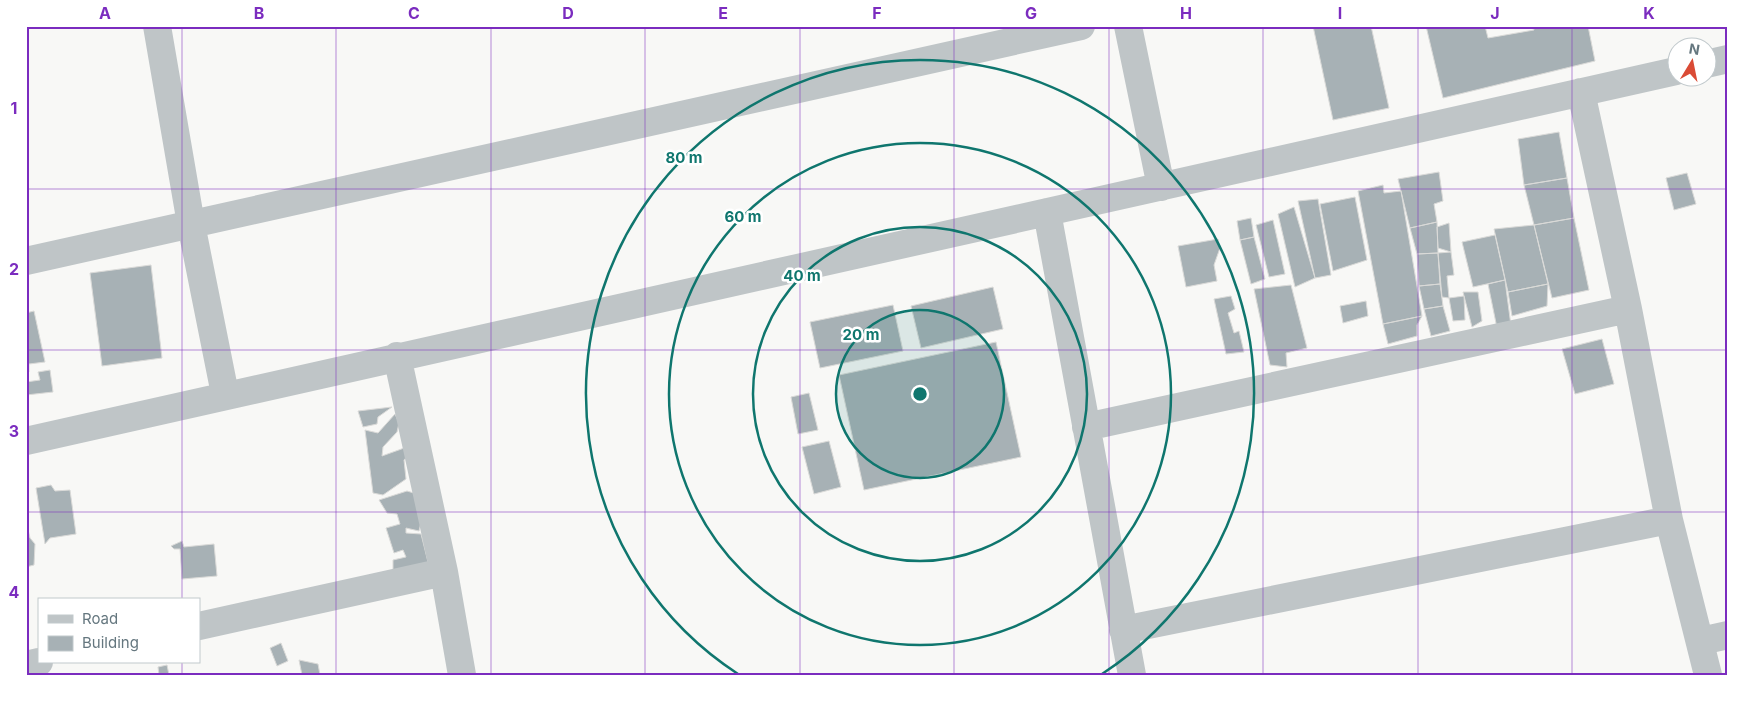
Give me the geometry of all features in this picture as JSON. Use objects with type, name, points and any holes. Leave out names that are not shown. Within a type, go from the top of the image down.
[{"type":"street","points":[[157,26],[191,224],[225,394]]},
{"type":"street","points":[[26,261],[1081,26]]},
{"type":"street","points":[[1128,26],[1161,187]]},
{"type":"street","points":[[26,441],[225,394],[1666,73]]},
{"type":"street","points":[[1581,92],[1628,309],[1668,520],[1708,675]]},
{"type":"street","points":[[1047,212],[1132,675]]},
{"type":"street","points":[[1086,427],[1628,309]]},
{"type":"street","points":[[397,356],[444,572],[462,675]]},
{"type":"street","points":[[1123,630],[1668,520]]},
{"type":"street","points":[[200,626],[444,572]]},
{"type":"street","points":[[1700,641],[1728,635]]},
{"type":"building","points":[[1313,26],[1371,26],[1389,108],[1333,120]]},
{"type":"building","points":[[1426,26],[1485,26],[1488,38],[1534,30],[1533,26],[1588,26],[1595,61],[1443,98]]},
{"type":"building","points":[[1559,132],[1567,178],[1524,185],[1518,139]]},
{"type":"building","points":[[1439,172],[1443,201],[1434,204],[1437,222],[1410,228],[1398,179]]},
{"type":"building","points":[[1687,173],[1696,204],[1674,210],[1666,178]]},
{"type":"building","points":[[1567,178],[1574,218],[1534,225],[1524,185]]},
{"type":"building","points":[[1383,185],[1384,193],[1401,191],[1422,316],[1383,324],[1358,191]]},
{"type":"building","points":[[1355,197],[1367,260],[1333,271],[1320,204]]},
{"type":"building","points":[[1318,199],[1331,275],[1315,278],[1298,201]]},
{"type":"building","points":[[1294,207],[1315,278],[1295,287],[1278,214]]},
{"type":"building","points":[[1251,218],[1254,237],[1240,240],[1237,221]]},
{"type":"building","points":[[1574,218],[1589,290],[1552,298],[1534,225]]},
{"type":"building","points":[[1273,220],[1285,274],[1269,277],[1256,225]]},
{"type":"building","points":[[1437,222],[1438,253],[1417,254],[1410,228]]},
{"type":"building","points":[[1449,223],[1451,252],[1438,248],[1437,227]]},
{"type":"building","points":[[1534,225],[1548,284],[1508,292],[1494,229]]},
{"type":"building","points":[[1495,235],[1505,280],[1473,287],[1462,242]]},
{"type":"building","points":[[1254,237],[1265,279],[1251,284],[1240,240]]},
{"type":"building","points":[[1218,239],[1220,248],[1214,265],[1217,281],[1186,287],[1178,246]]},
{"type":"building","points":[[1451,252],[1454,275],[1447,276],[1449,298],[1442,297],[1438,253]]},
{"type":"building","points":[[1438,253],[1440,284],[1419,286],[1417,254]]},
{"type":"building","points":[[151,265],[162,358],[102,366],[90,273]]},
{"type":"building","points":[[1505,280],[1511,326],[1497,328],[1488,284]]},
{"type":"building","points":[[1440,284],[1443,306],[1424,309],[1419,286]]},
{"type":"building","points":[[1548,284],[1547,306],[1512,316],[1508,292]]},
{"type":"building","points":[[1291,285],[1307,348],[1286,353],[1287,367],[1270,365],[1254,289]]},
{"type":"building","points":[[993,287],[1003,329],[921,348],[911,306]]},
{"type":"building","points":[[1463,292],[1478,292],[1482,321],[1472,327]]},
{"type":"building","points":[[1231,296],[1235,309],[1228,313],[1234,333],[1239,331],[1244,352],[1226,354],[1214,299]]},
{"type":"building","points":[[1464,296],[1465,320],[1453,321],[1449,298]]},
{"type":"building","points":[[1366,301],[1368,316],[1343,323],[1340,306]]},
{"type":"building","points":[[893,305],[903,351],[820,368],[810,322]]},
{"type":"building","points":[[1443,306],[1450,331],[1431,336],[1424,309]]},
{"type":"building","points":[[34,311],[45,362],[29,364],[29,372],[26,372],[26,313]]},
{"type":"building","points":[[1422,316],[1417,325],[1417,336],[1388,344],[1383,324]]},
{"type":"building","points":[[1602,339],[1614,384],[1575,394],[1562,349]]},
{"type":"building","points":[[996,342],[1021,457],[864,490],[839,375]]},
{"type":"building","points":[[50,370],[53,392],[26,395],[26,382],[40,380],[38,372]]},
{"type":"building","points":[[809,393],[818,430],[798,434],[791,397]]},
{"type":"building","points":[[392,407],[378,417],[377,424],[363,427],[358,411]]},
{"type":"building","points":[[395,414],[399,423],[397,432],[383,447],[382,456],[407,447],[411,452],[404,460],[406,479],[383,495],[373,493],[365,430],[378,433]]},
{"type":"building","points":[[829,441],[841,487],[814,494],[802,447]]},
{"type":"building","points":[[51,485],[55,491],[70,490],[76,534],[50,538],[45,544],[36,488]]},
{"type":"building","points":[[407,491],[417,494],[423,514],[419,531],[406,528],[406,533],[421,534],[430,570],[393,575],[393,560],[406,557],[403,550],[394,553],[386,528],[400,524],[397,514],[387,513],[379,500]]},
{"type":"building","points":[[26,521],[30,538],[35,544],[34,565],[26,567]]},
{"type":"building","points":[[182,541],[184,547],[214,544],[217,576],[182,579],[180,549],[174,549],[171,546]]},
{"type":"building","points":[[281,643],[288,661],[277,666],[270,648]]},
{"type":"building","points":[[299,660],[318,664],[320,675],[302,675]]},
{"type":"building","points":[[167,665],[169,675],[159,675],[158,667]]}]
